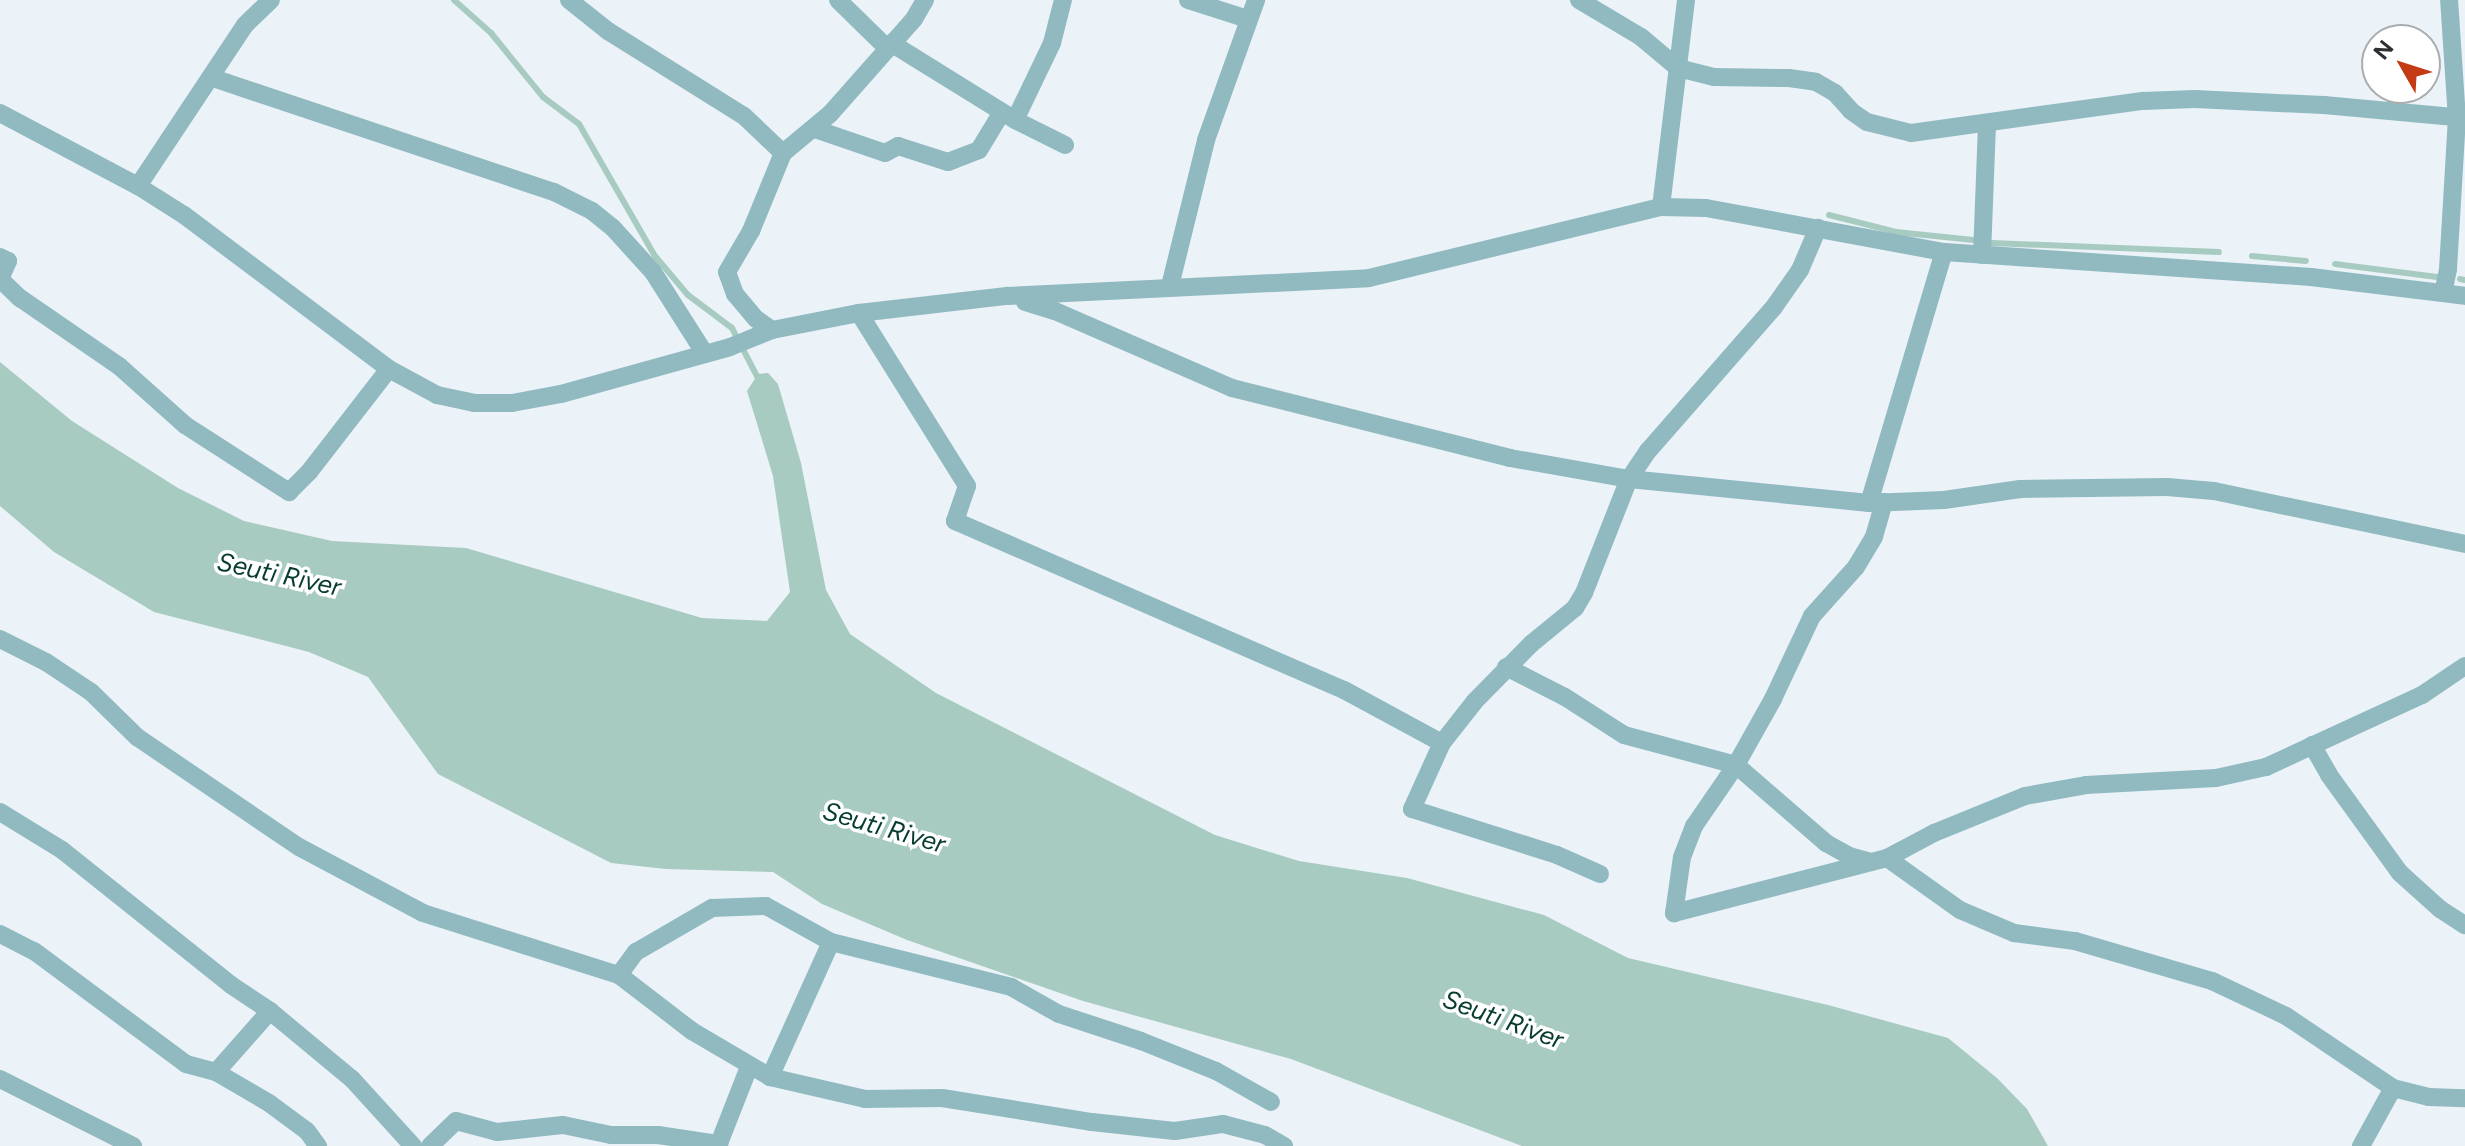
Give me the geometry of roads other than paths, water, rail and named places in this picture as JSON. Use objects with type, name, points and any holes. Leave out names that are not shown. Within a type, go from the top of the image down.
[{"type":"street","points":[[138,186],[213,78],[245,25],[271,0]]},
{"type":"street","points":[[569,0],[642,53],[701,86],[744,116],[783,153]]},
{"type":"street","points":[[838,0],[889,46],[1008,116],[1065,145]]},
{"type":"street","points":[[772,330],[756,319],[735,294],[727,272],[751,231],[783,153],[815,129],[914,19],[925,0]]},
{"type":"street","points":[[815,129],[885,153],[898,146],[948,162],[979,150],[1008,116],[1052,43],[1063,0]]},
{"type":"street","points":[[1188,0],[1248,19]]},
{"type":"street","points":[[1170,286],[1206,140],[1256,0]]},
{"type":"street","points":[[1579,0],[1641,37],[1678,68],[1714,77],[1789,78],[1816,82],[1835,93],[1851,111],[1867,122],[1911,133],[2143,101],[2195,99],[2324,105],[2461,119]]},
{"type":"street","points":[[1661,207],[1686,0]]},
{"type":"street","points":[[2443,293],[2448,269],[2461,119],[2449,0]]},
{"type":"street","points":[[213,78],[554,192],[592,211],[653,272],[705,354]]},
{"type":"street","points":[[0,113],[138,186],[184,215],[389,369],[437,395],[474,403],[512,403],[561,394],[730,347],[772,330],[859,313],[1007,296],[1369,278],[1661,207],[1706,208],[1944,252],[2311,277],[2465,296]]},
{"type":"street","points":[[1982,255],[1987,123]]},
{"type":"street","points":[[1600,874],[1557,855],[1412,809],[1442,743],[1506,667],[1575,608],[1584,593],[1629,479],[1648,451],[1774,307],[1800,270],[1818,228]]},
{"type":"street","points":[[1944,252],[1876,502],[1874,537],[1856,567],[1812,616],[1773,699],[1736,765],[1694,826],[1682,857],[1674,913],[1879,860],[1934,833],[2025,796],[2086,785],[2216,778],[2266,767],[2422,695],[2465,666]]},
{"type":"street","points":[[0,257],[8,261],[0,279],[20,298],[119,366],[185,425],[289,492],[309,472],[389,369]]},
{"type":"street","points":[[1007,296],[1055,311],[1232,388],[1510,458],[1629,479],[1876,502],[1944,500],[2020,489],[2167,487],[2214,491],[2465,544]]},
{"type":"street","points":[[859,313],[967,486],[955,521],[1344,690],[1442,743]]},
{"type":"street","points":[[0,639],[46,662],[91,692],[137,737],[203,785],[371,888],[423,913],[619,975],[692,1031],[770,1077],[865,1099],[942,1098],[1092,1122],[1175,1131],[1223,1124],[1265,1135],[1281,1145]]},
{"type":"street","points":[[1506,667],[1565,697],[1624,735],[1736,765],[1826,843],[1849,856],[1879,860],[1960,910],[2014,933],[2075,941],[2212,981],[2286,1016],[2393,1088],[2429,1097],[2465,1098]]},
{"type":"street","points":[[2312,745],[2329,775],[2400,873],[2440,909],[2465,925]]},
{"type":"street","points":[[0,812],[62,850],[231,985],[270,1011],[352,1079],[413,1146]]},
{"type":"street","points":[[619,975],[636,952],[712,908],[766,906],[831,942],[1011,987],[1059,1014],[1141,1041],[1216,1071],[1271,1102]]},
{"type":"street","points":[[0,934],[34,951],[186,1064],[216,1072],[269,1103],[307,1131],[318,1146]]},
{"type":"street","points":[[770,1077],[831,942]]},
{"type":"street","points":[[216,1072],[270,1011]]},
{"type":"street","points":[[430,1146],[456,1121],[497,1132],[563,1125],[611,1135],[658,1135],[718,1145],[749,1067]]},
{"type":"street","points":[[0,1079],[133,1146]]},
{"type":"street","points":[[2361,1146],[2393,1088]]},
{"type":"water","name":"Seuti River","points":[[0,362],[72,421],[178,488],[244,521],[332,541],[466,548],[702,618],[767,621],[790,592],[773,476],[747,391],[758,374],[768,373],[778,384],[801,463],[826,590],[850,634],[936,693],[1215,835],[1299,861],[1407,878],[1544,915],[1628,958],[1828,1005],[1948,1038],[1997,1078],[2027,1109],[2048,1146],[1522,1146],[1291,1059],[1083,1001],[907,940],[822,904],[773,872],[666,869],[611,863],[438,774],[368,677],[309,652],[154,612],[54,552],[0,506]]},
{"type":"waterway","points":[[454,0],[491,33],[543,97],[579,124],[655,256],[688,295],[732,328],[760,382]]},
{"type":"waterway","points":[[1829,215],[1896,232],[1974,240]]},
{"type":"waterway","points":[[1992,243],[2219,252]]},
{"type":"waterway","points":[[2252,256],[2306,261]]},
{"type":"waterway","points":[[2335,264],[2437,277]]},
{"type":"waterway","points":[[2460,279],[2465,280]]}]
